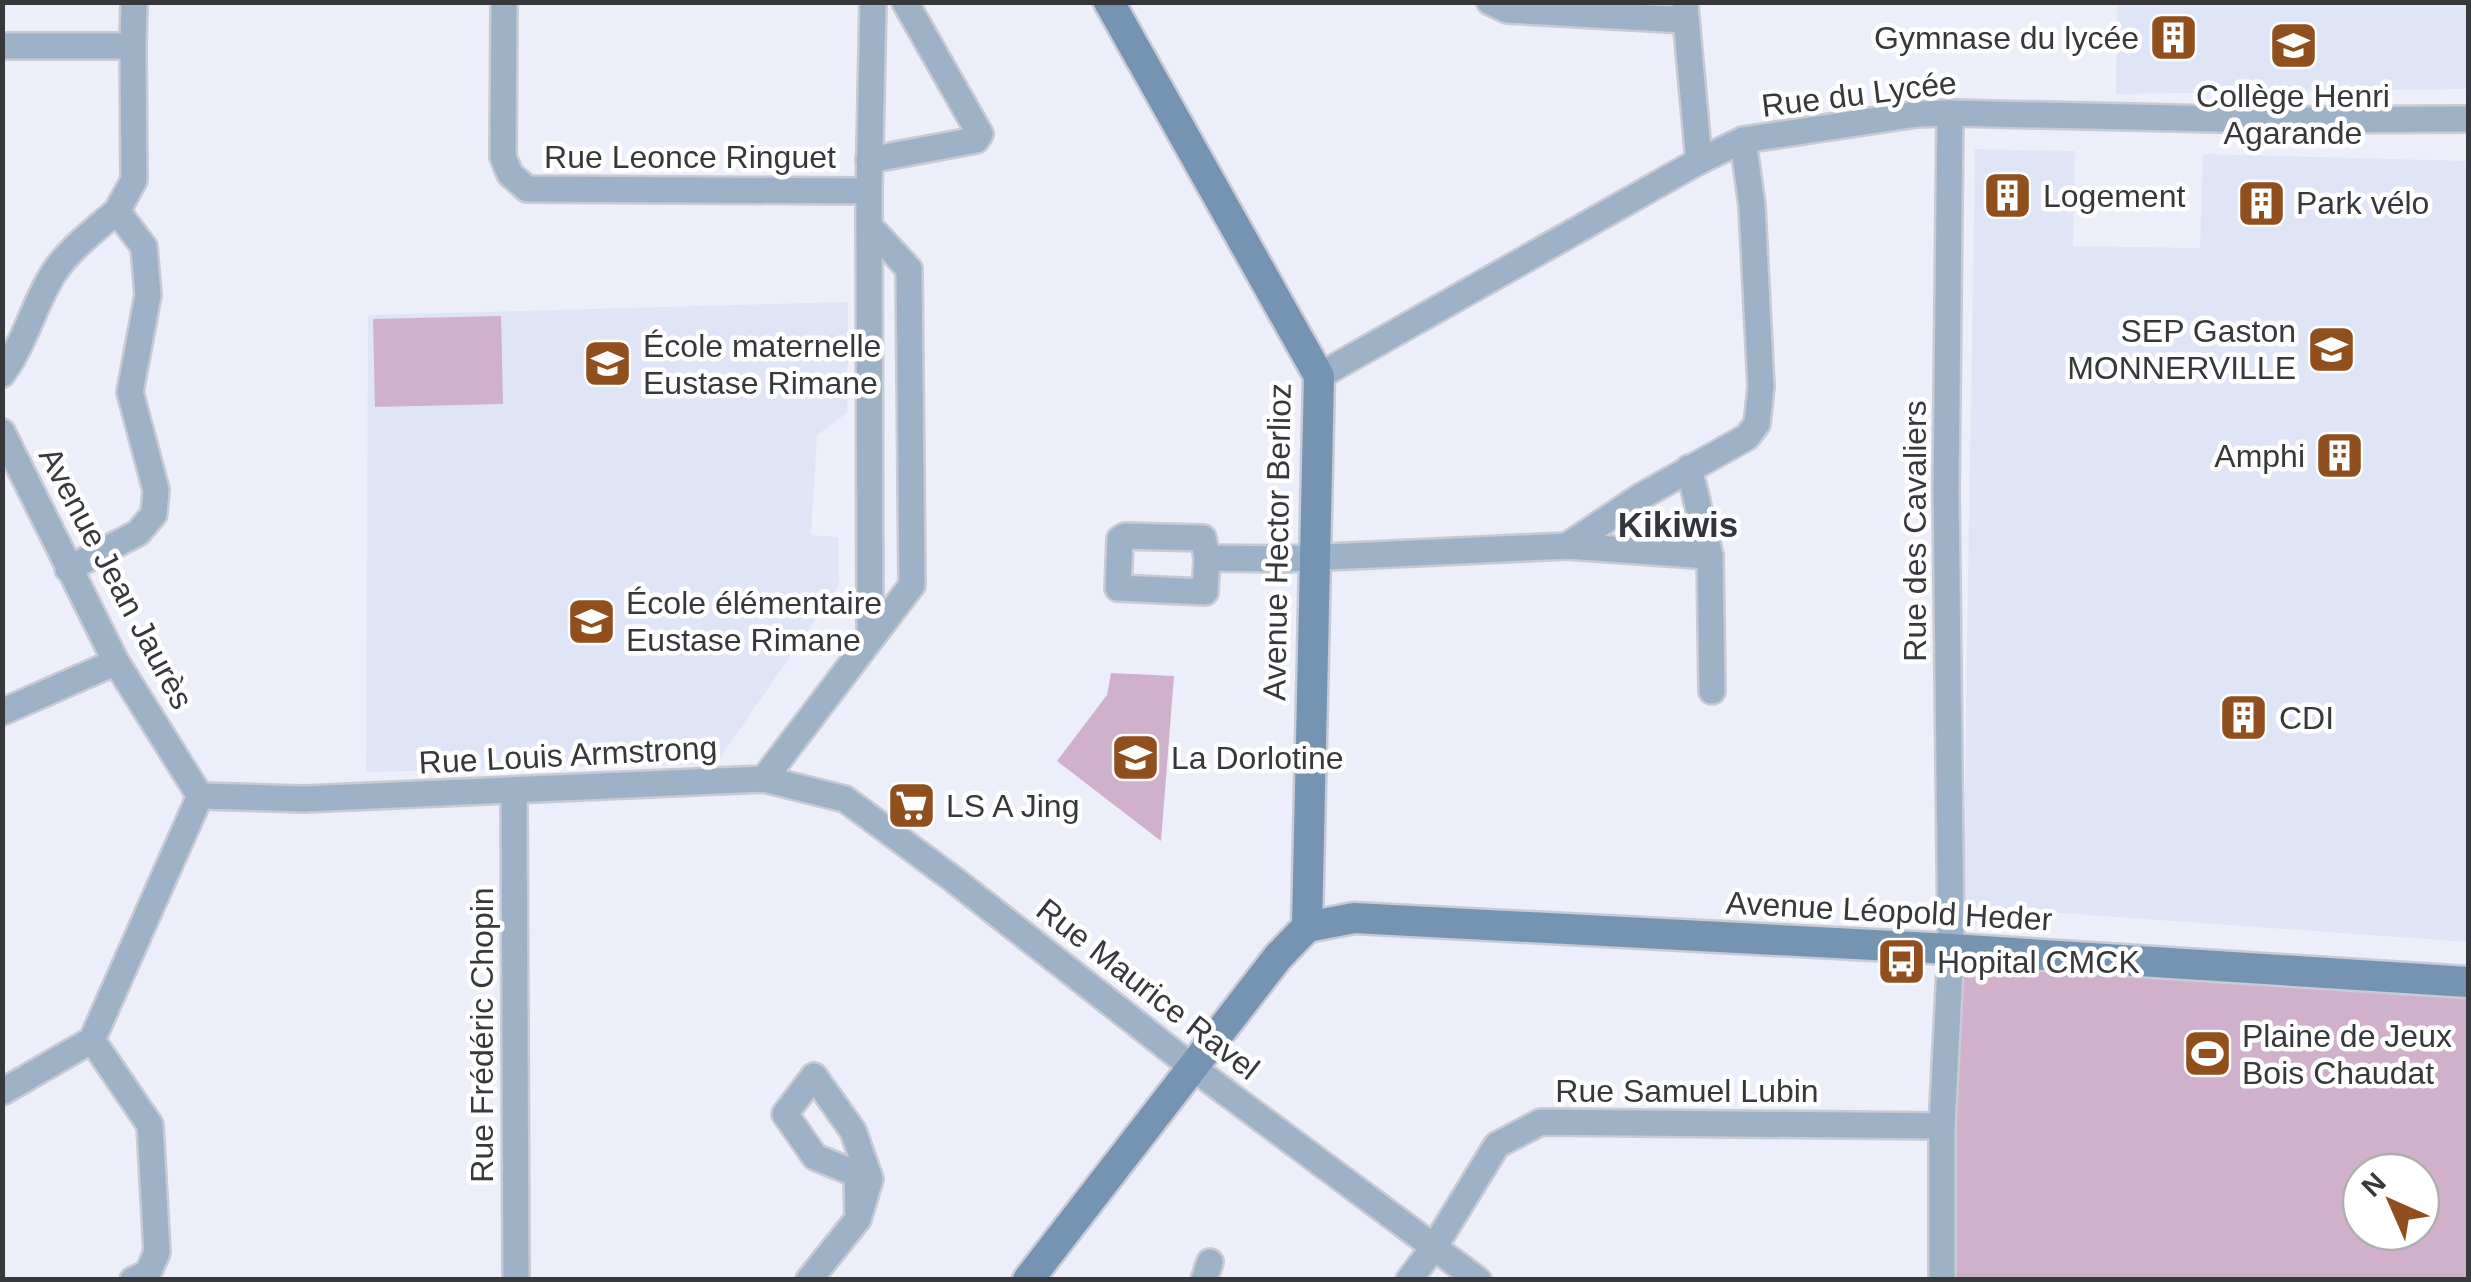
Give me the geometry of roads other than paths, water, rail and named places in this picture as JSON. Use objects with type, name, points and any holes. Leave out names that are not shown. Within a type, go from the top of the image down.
[{"type":"street","points":[[2,374],[20,350],[34,308],[56,270],[117,212],[134,180],[134,2]]},
{"type":"street","name":"Rue Leonce Ringuet","points":[[504,2],[503,157],[510,174],[526,188],[868,191]]},
{"type":"street","points":[[870,640],[868,191],[874,2]]},
{"type":"street","points":[[870,160],[976,140],[980,134],[905,2]]},
{"type":"street","name":"Avenue Hector Berlioz","points":[[1110,2],[1319,376],[1306,927]]},
{"type":"street","points":[[1490,2],[1508,10],[1685,11],[1699,161]]},
{"type":"street","points":[[2,46],[133,46]]},
{"type":"street","name":"Rue des Cavaliers","points":[[1942,1280],[1942,1126],[1950,949],[1946,490],[1950,113]]},
{"type":"street","name":"Rue du Lycée","points":[[1319,376],[1699,161],[1744,140],[1916,114],[2261,120],[2468,118]]},
{"type":"street","points":[[1567,546],[1689,468],[1747,437],[1757,424],[1761,386],[1752,206],[1744,140]]},
{"type":"street","points":[[68,568],[138,533],[154,514],[156,490],[130,392],[148,295],[144,247],[117,212]]},
{"type":"street","name":"Rue Louis Armstrong","points":[[200,796],[304,799],[764,778],[912,585],[909,269],[869,226]]},
{"type":"street","name":"Avenue Jean Jaurès","points":[[2,432],[116,662],[200,796]]},
{"type":"street","points":[[1689,468],[1710,556],[1712,691]]},
{"type":"street","points":[[1207,558],[1313,558],[1567,546],[1710,556]]},
{"type":"street","points":[[2,712],[116,662]]},
{"type":"street","name":"Rue Maurice Ravel","points":[[764,778],[844,799],[954,879],[1192,1067],[1478,1280]]},
{"type":"street","name":"Rue Frédéric Chopin","points":[[514,791],[516,1280]]},
{"type":"street","points":[[2,1092],[92,1040],[200,796]]},
{"type":"street","name":"Avenue Léopold Heder","points":[[1306,927],[1354,918],[1950,949],[2468,982]]},
{"type":"street","points":[[1028,1280],[1278,957],[1306,927]]},
{"type":"street","points":[[92,1040],[150,1125],[157,1252],[148,1273],[133,1280]]},
{"type":"street","points":[[809,1280],[858,1218],[870,1179],[853,1131],[814,1076],[785,1114],[815,1157],[857,1174],[858,1218]]},
{"type":"street","name":"Rue Samuel Lubin","points":[[1409,1280],[1498,1145],[1541,1122],[1942,1126]]},
{"type":"place","name":"Gymnase du lycée","points":[[2174,38]]},
{"type":"place","name":"Collège Henri Agarande","points":[[2293,46]]},
{"type":"place","name":"Logement","points":[[2008,196]]},
{"type":"place","name":"Park vélo","points":[[2261,203]]},
{"type":"place","name":"SEP Gaston MONNERVILLE","points":[[2331,349]]},
{"type":"place","name":"École maternelle Eustase Rimane","points":[[608,364]]},
{"type":"place","name":"Amphi","points":[[2340,456]]},
{"type":"place","name":"École élémentaire Eustase Rimane","points":[[591,621]]},
{"type":"place","name":"CDI","points":[[2244,718]]},
{"type":"place","name":"La Dorlotine","points":[[1136,758]]},
{"type":"place","name":"LS A Jing","points":[[911,806]]},
{"type":"place","name":"Hopital CMCK","points":[[1902,962]]},
{"type":"place","name":"Plaine de Jeux Bois Chaudat","points":[[2207,1054]]},
{"type":"district","name":"Kikiwis","points":[[1678,524]]}]
